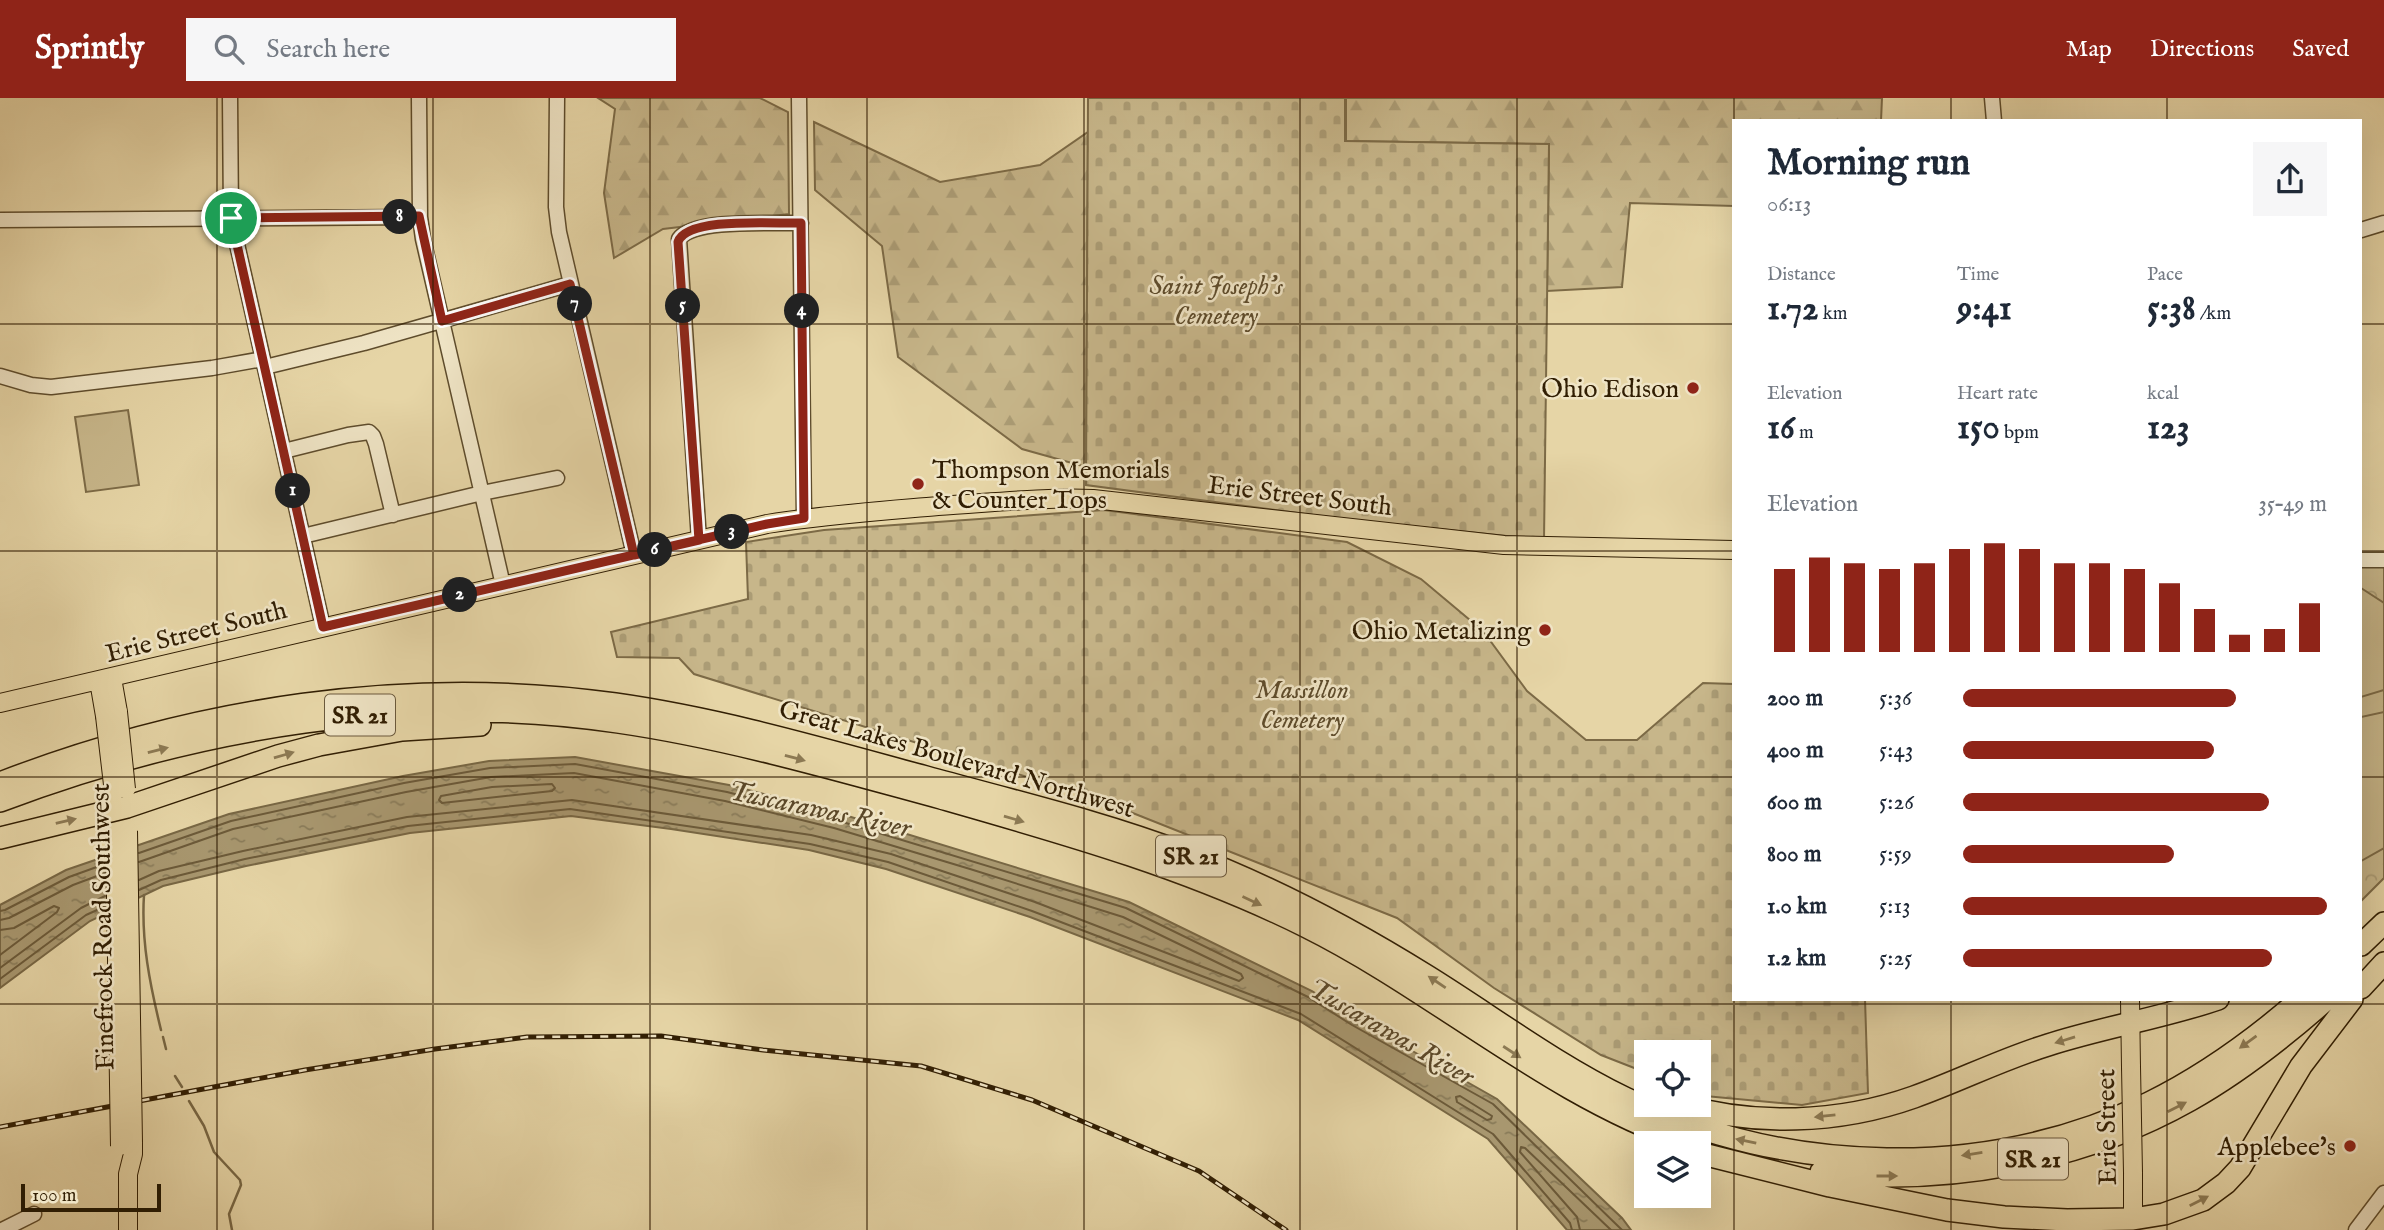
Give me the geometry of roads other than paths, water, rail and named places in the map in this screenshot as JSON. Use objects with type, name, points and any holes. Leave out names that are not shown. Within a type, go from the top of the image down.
[{"type":"highway","name":"Great Lakes Boulevard Northwest","points":[[0,783],[78,754],[200,722],[297,705],[366,697],[457,694],[546,697],[617,704],[699,718],[802,743],[1151,841],[1191,855],[1303,905],[1419,971],[1571,1069],[1628,1099],[1684,1123],[1737,1139],[1839,1157],[1895,1160],[1957,1156],[2038,1141],[2093,1125],[2147,1104],[2195,1077],[2246,1043],[2298,1001]]},
{"type":"highway","name":"Great Lakes Boulevard Northwest","points":[[0,801],[89,769],[177,745],[281,725],[386,713],[470,711],[554,715],[620,722],[728,742],[836,769],[1079,837],[1198,878],[1275,911],[1350,950],[1544,1072],[1659,1131]]},
{"type":"highway","points":[[0,838],[120,800],[278,756],[346,738],[402,730],[472,725],[541,725],[688,742],[728,742]]},
{"type":"highway","points":[[2362,926],[2384,910]]},
{"type":"highway","points":[[2362,944],[2384,923]]},
{"type":"highway","points":[[2362,967],[2384,946]]},
{"type":"highway","points":[[2362,987],[2384,963]]},
{"type":"highway","points":[[1465,1001],[1492,1012],[1600,1072],[1634,1087]]},
{"type":"highway","points":[[1711,1112],[1762,1119],[1845,1114],[1913,1097],[2022,1053],[2083,1034],[2211,1001]]},
{"type":"highway","name":"SR 21","points":[[1711,1150],[1794,1170],[1876,1176],[1951,1174],[2043,1157],[2116,1136],[2190,1100],[2273,1045],[2325,1001]]},
{"type":"highway","points":[[1711,1156],[1818,1184],[1947,1210],[2133,1224],[2191,1206],[2215,1192],[2231,1178],[2248,1157],[2301,1066],[2350,1001]]},
{"type":"highway","points":[[1544,1072],[1560,1086],[1609,1118],[1640,1131]]},
{"type":"main road","name":"Erie Street South","points":[[0,704],[503,585],[804,518],[1002,500],[1065,498],[1135,502],[1504,545],[1732,550]]},
{"type":"main road","name":"Finefrock Road Southwest","points":[[106,680],[122,832],[128,1230]]},
{"type":"main road","points":[[2130,1001],[2131,1023]]},
{"type":"main road","name":"Erie Street","points":[[2131,1023],[2133,1224]]},
{"type":"street","points":[[230,98],[231,218],[323,627]]},
{"type":"street","points":[[419,98],[419,216],[503,585]]},
{"type":"street","points":[[557,98],[556,207],[559,232],[634,555]]},
{"type":"street","points":[[799,98],[804,518]]},
{"type":"street","points":[[1992,98],[1994,119]]},
{"type":"street","points":[[0,220],[419,216]]},
{"type":"street","points":[[699,540],[679,239],[688,232],[717,225],[801,223]]},
{"type":"street","points":[[2362,230],[2384,223]]},
{"type":"street","points":[[0,376],[31,385],[51,387],[264,363],[364,343],[570,284]]},
{"type":"street","points":[[284,451],[369,432],[376,444],[393,515]]},
{"type":"street","points":[[303,536],[557,478]]},
{"type":"street","points":[[2362,560],[2384,560]]},
{"type":"street","points":[[2356,1230],[2384,1193]]},
{"type":"street","points":[[2,1230],[34,1214]]},
{"type":"water","points":[[575,757],[729,785],[838,813],[1129,902],[1312,991],[1497,1099],[1622,1218],[1631,1230],[1567,1230],[1488,1139],[1298,1020],[1030,917],[886,869],[809,850],[671,829],[571,816],[410,833],[246,866],[163,886],[90,921],[0,988],[0,905],[66,870],[229,814],[403,776],[489,761]]},
{"type":"waterway","points":[[144,895],[147,963],[161,1030]]},
{"type":"waterway","points":[[163,1037],[166,1049]]},
{"type":"waterway","points":[[175,1076],[182,1087]]},
{"type":"waterway","points":[[189,1101],[204,1126],[214,1152],[240,1180],[241,1185],[229,1214],[232,1230]]},
{"type":"railway","points":[[0,1127],[305,1070],[435,1049],[527,1037],[661,1036],[763,1050],[921,1066],[1032,1100],[1199,1171],[1286,1230]]},
{"type":"place","name":"Ohio Edison","points":[[1693,388]]},
{"type":"place","name":"Thompson Memorials & Counter Tops","points":[[918,484]]},
{"type":"place","name":"Ohio Metalizing","points":[[1545,630]]},
{"type":"place","name":"Applebee's","points":[[2350,1146]]},
{"type":"park label","name":"Saint Joseph's Cemetery","points":[[1216,300]]},
{"type":"park label","name":"Massillon Cemetery","points":[[1302,704]]},
{"type":"water label","name":"Tuscarawas River","points":[[820,808]]},
{"type":"water label","name":"Tuscarawas River","points":[[1392,1031]]}]
